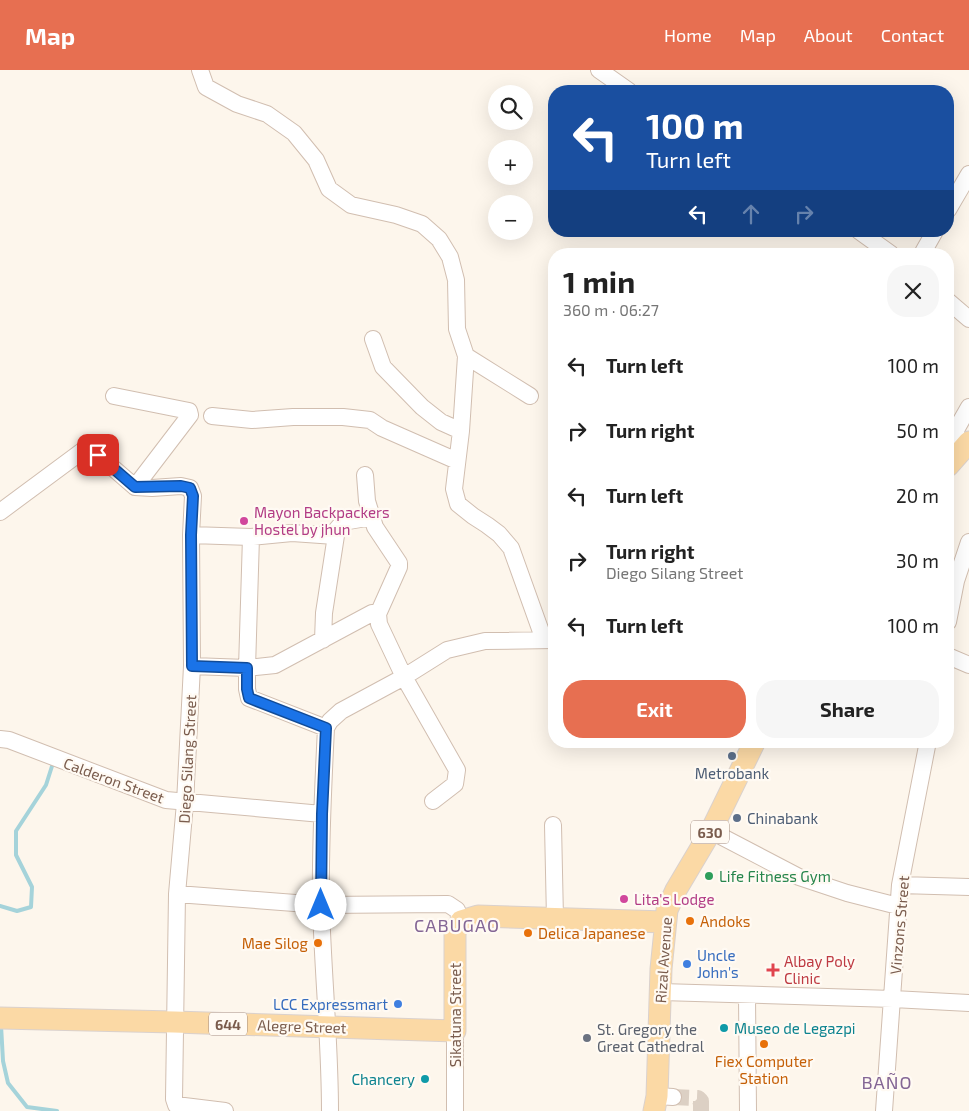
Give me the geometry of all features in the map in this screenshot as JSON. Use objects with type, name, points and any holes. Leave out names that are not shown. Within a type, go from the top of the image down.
[{"type":"main road","points":[[954,458],[969,442]]},
{"type":"main road","name":"Rizal Avenue","points":[[661,1101],[660,992],[667,910],[676,890],[711,831],[752,748]]},
{"type":"main road","points":[[461,921],[478,916],[665,922]]},
{"type":"main road","name":"Sikatuna Street","points":[[455,1031],[456,927],[461,921]]},
{"type":"main road","name":"Alegre Street","points":[[1,1018],[455,1031]]},
{"type":"street","points":[[200,70],[206,87],[237,104],[267,114],[294,133],[316,160],[329,189],[351,205],[396,215],[422,224],[439,239],[450,258],[456,280],[457,329],[466,356],[461,431],[454,489],[458,504],[487,524],[511,548],[548,638]]},
{"type":"street","points":[[599,70],[621,85]]},
{"type":"street","points":[[954,200],[969,174]]},
{"type":"street","points":[[867,237],[882,248]]},
{"type":"street","points":[[925,248],[932,237]]},
{"type":"street","points":[[954,306],[969,319]]},
{"type":"street","points":[[373,339],[383,367],[422,407],[441,422],[461,431]]},
{"type":"street","points":[[466,356],[530,396]]},
{"type":"street","points":[[0,512],[85,449],[98,455],[135,487],[190,415],[189,411],[114,396]]},
{"type":"street","points":[[954,440],[957,428],[969,407]]},
{"type":"street","points":[[212,416],[252,420],[293,417],[343,417],[370,420],[382,428],[457,461]]},
{"type":"street","points":[[365,475],[367,501],[375,527],[399,563],[399,567],[378,614],[379,624],[404,677],[457,770],[455,784],[432,801]]},
{"type":"street","name":"Diego Silang Street","points":[[135,487],[181,486],[190,488],[193,496],[191,535],[192,666],[185,803],[177,894],[174,1099],[176,1105],[225,1111]]},
{"type":"street","points":[[323,640],[324,613],[335,536],[340,524],[343,522],[372,517]]},
{"type":"street","points":[[191,535],[251,537],[292,533],[335,536]]},
{"type":"street","points":[[251,537],[247,668],[249,698],[326,728]]},
{"type":"street","points":[[954,591],[969,544]]},
{"type":"street","points":[[192,666],[247,668],[275,665],[372,613],[378,614]]},
{"type":"street","points":[[330,1111],[330,1073],[321,905],[322,814],[326,728],[330,721],[341,711],[404,677],[447,650],[485,640],[548,640]]},
{"type":"street","points":[[954,659],[969,665]]},
{"type":"street","name":"Calderon Street","points":[[0,738],[166,800],[322,814]]},
{"type":"street","name":"Vinzons Street","points":[[884,1111],[900,885],[927,748]]},
{"type":"street","points":[[552,825],[555,919]]},
{"type":"street","points":[[711,831],[799,876],[847,893],[898,906]]},
{"type":"street","points":[[900,885],[969,886]]},
{"type":"street","points":[[177,894],[321,905],[448,904],[457,910],[461,921]]},
{"type":"street","points":[[660,992],[969,1003]]},
{"type":"street","points":[[747,995],[748,1111]]},
{"type":"street","name":"Sikatuna Street","points":[[455,1031],[456,1111]]},
{"type":"waterway","points":[[0,906],[17,911],[31,907],[32,887],[16,855],[16,831],[46,785],[53,763]]},
{"type":"waterway","points":[[1,1025],[3,1061],[8,1083],[27,1107],[57,1111]]},
{"type":"tunnel","points":[[673,1097],[698,1098],[701,1101],[701,1111]]},
{"type":"place","name":"Mayon Backpackers Hostel by jhun","points":[[244,521]]},
{"type":"place","name":"Metrobank","points":[[732,756]]},
{"type":"place","name":"Chinabank","points":[[737,818]]},
{"type":"place","name":"Life Fitness Gym","points":[[709,876]]},
{"type":"place","name":"Lita's Lodge","points":[[624,899]]},
{"type":"place","name":"Andoks","points":[[690,921]]},
{"type":"place","name":"Delica Japanese","points":[[528,933]]},
{"type":"place","name":"Mae Silog","points":[[318,943]]},
{"type":"place","name":"Uncle John's","points":[[687,964]]},
{"type":"place","name":"Albay Poly Clinic","points":[[773,970]]},
{"type":"place","name":"LCC Expressmart","points":[[398,1004]]},
{"type":"place","name":"Museo de Legazpi","points":[[724,1028]]},
{"type":"place","name":"St. Gregory the Great Cathedral","points":[[587,1038]]},
{"type":"place","name":"Fiex Computer Station","points":[[764,1044]]},
{"type":"place","name":"Chancery","points":[[425,1079]]},
{"type":"district","name":"CABUGAO","points":[[457,925]]},
{"type":"district","name":"BAÑO","points":[[887,1082]]},
{"type":"route","points":[[98,455],[135,487],[181,486],[190,488],[193,496],[191,535],[192,666],[247,668],[249,698],[326,728],[322,814],[321,905]]}]
